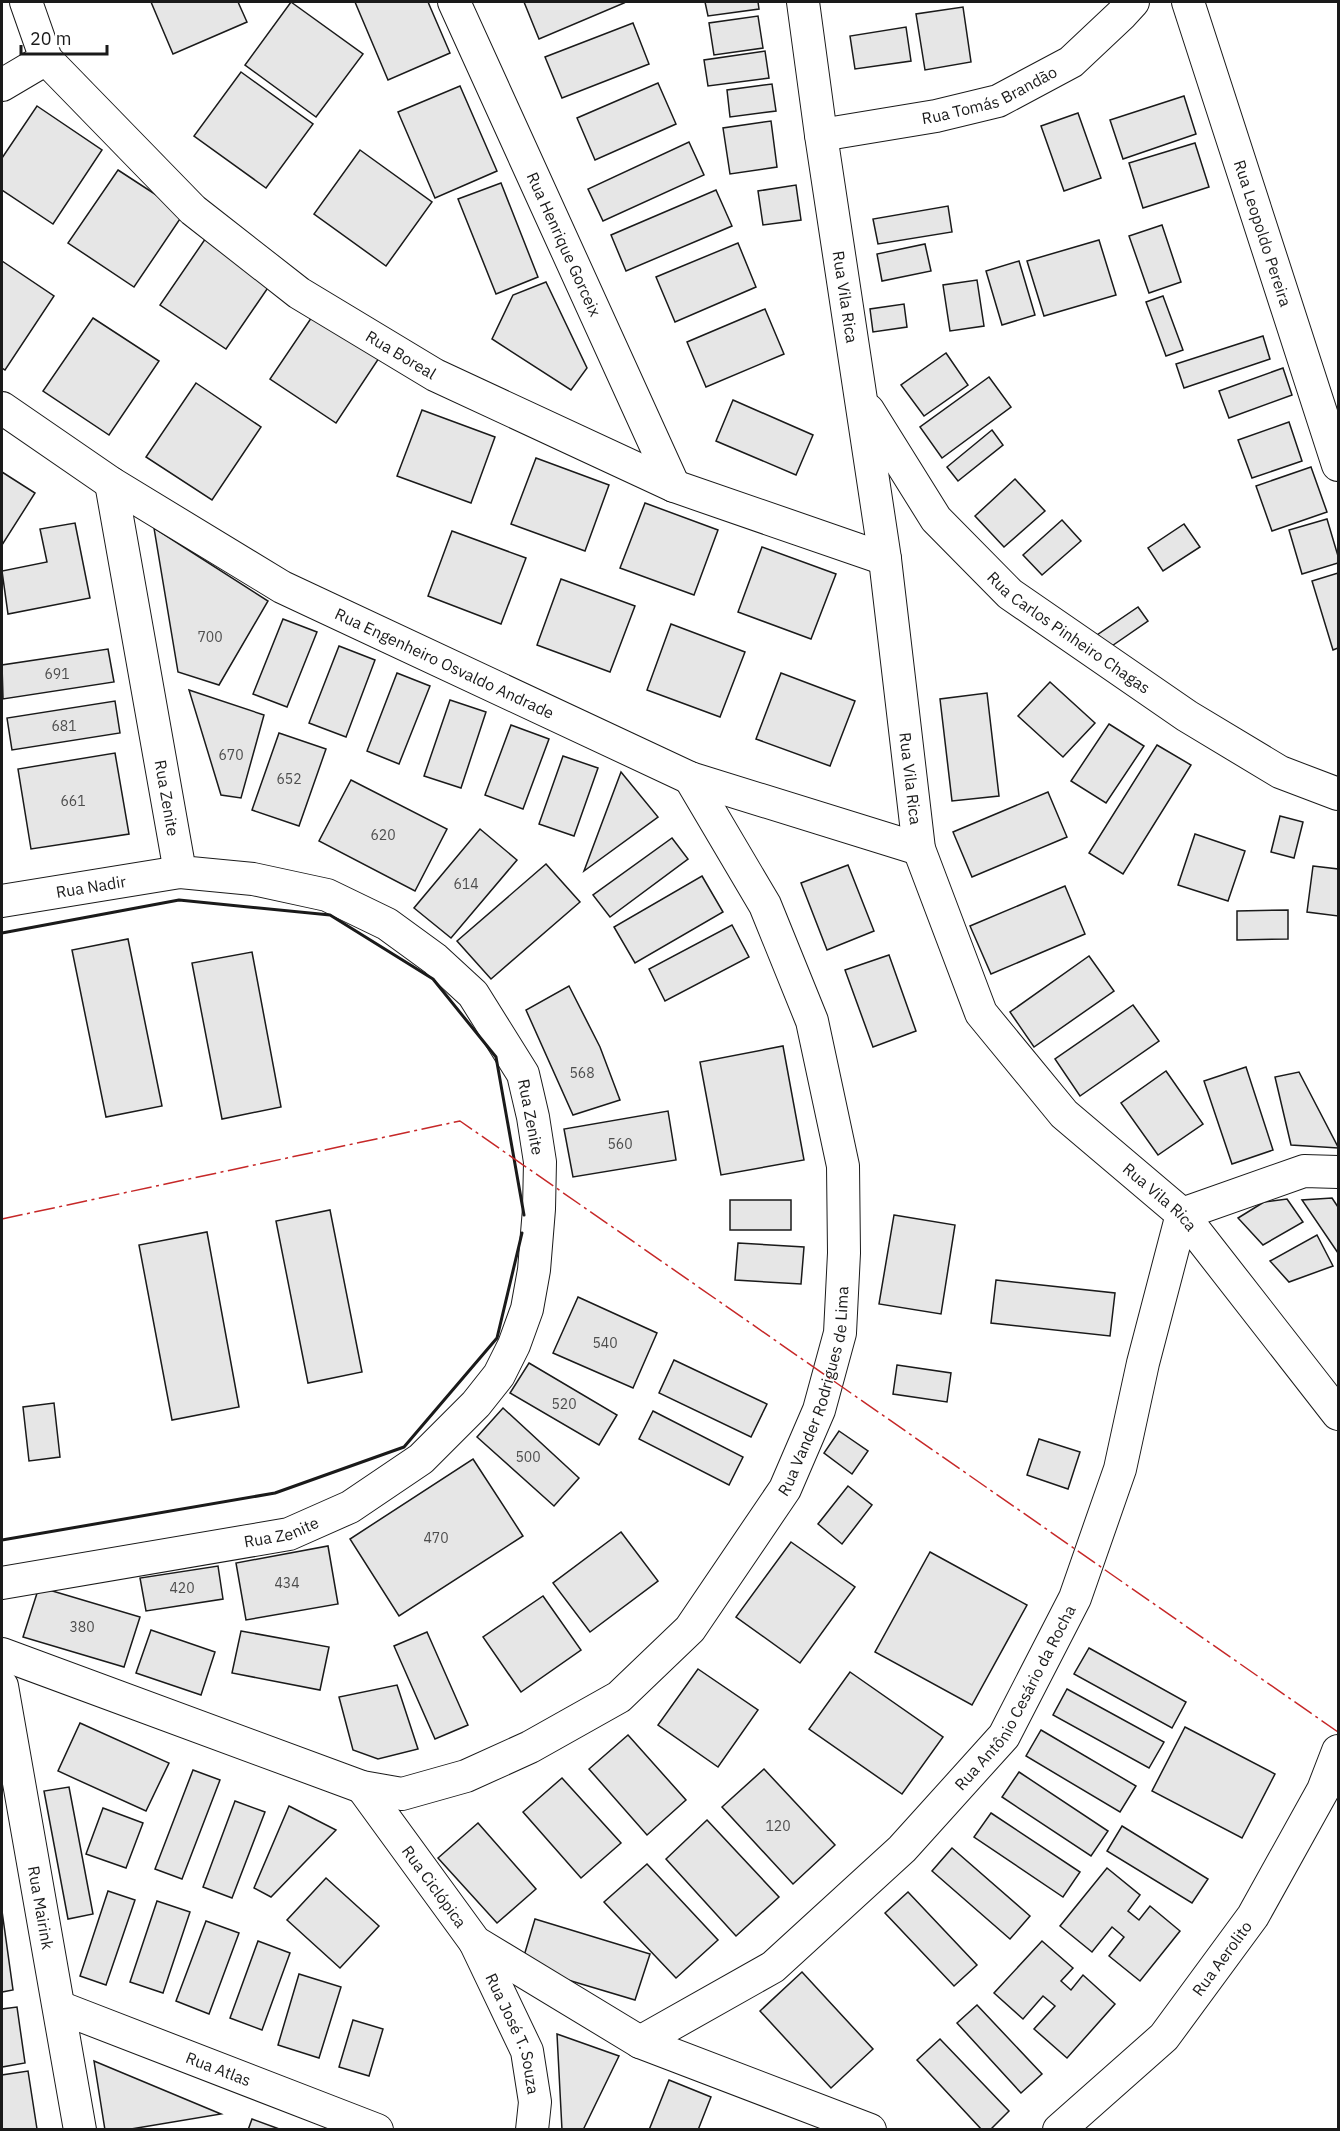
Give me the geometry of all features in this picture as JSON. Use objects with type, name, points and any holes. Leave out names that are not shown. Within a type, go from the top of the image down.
[{"type":"street","name":"Rua Boreal","points":[[26,2],[46,59],[193,210],[299,293],[435,375],[674,486],[885,559]]},
{"type":"street","name":"Rua Henrique Gorceix","points":[[454,2],[674,486]]},
{"type":"street","name":"Rua Vila Rica","points":[[803,2],[885,559],[919,849],[981,1012],[1064,1114],[1182,1214],[1338,1414]]},
{"type":"street","name":"Rua Tomás Brandão","points":[[821,135],[936,116],[998,101],[1071,62],[1133,2]]},
{"type":"street","name":"Rua Leopoldo Pereira","points":[[1188,2],[1338,465]]},
{"type":"street","points":[[2,86],[46,59]]},
{"type":"street","name":"Rua Carlos Pinheiro Chagas","points":[[861,400],[936,519],[1010,594],[1187,716],[1280,772],[1338,794]]},
{"type":"street","name":"Rua Engenheiro Osvaldo Andrade","points":[[2,408],[111,483],[282,587],[690,778],[919,849]]},
{"type":"street","name":"Rua Zenite","points":[[2,1583],[289,1534],[350,1507],[421,1459],[476,1404],[499,1375],[527,1309],[534,1270],[540,1162],[524,1074],[473,994],[435,959],[387,924],[327,895],[252,879],[180,872],[111,483]]},
{"type":"street","name":"Rua Vander Rodrigues de Lima","points":[[362,1787],[402,1794],[466,1776],[530,1747],[619,1697],[690,1629],[786,1489],[819,1410],[840,1333],[844,1253],[843,1166],[812,1020],[765,905],[690,778]]},
{"type":"street","name":"Rua Nadir","points":[[2,902],[180,872]]},
{"type":"street","points":[[1182,1214],[1304,1171],[1338,1172]]},
{"type":"street","name":"Rua Antônio Cesário da Rocha","points":[[640,2042],[773,1967],[902,1849],[1004,1736],[1075,1598],[1120,1469],[1143,1363],[1182,1214]]},
{"type":"street","points":[[2,1654],[362,1787]]},
{"type":"street","name":"Rua Mairink","points":[[2,1686],[80,2130]]},
{"type":"street","name":"Rua Aerolito","points":[[1059,2130],[1164,2037],[1253,1916],[1323,1790],[1338,1750]]},
{"type":"street","name":"Rua Ciclópica","points":[[362,1787],[475,1942],[640,2042],[870,2130]]},
{"type":"street","name":"Rua José T. Souza","points":[[475,1942],[527,2050],[535,2102],[532,2130]]},
{"type":"street","name":"Rua Atlas","points":[[59,2007],[377,2130]]},
{"type":"building","points":[[151,2],[238,2],[247,22],[173,54]]},
{"type":"building","points":[[291,2],[363,54],[316,117],[245,65]]},
{"type":"building","points":[[355,2],[428,2],[450,53],[388,80]]},
{"type":"building","points":[[524,2],[623,2],[624,3],[539,39]]},
{"type":"building","points":[[705,2],[758,2],[759,9],[708,16]]},
{"type":"building","points":[[963,7],[971,62],[925,70],[916,14]]},
{"type":"building","points":[[758,16],[763,48],[714,55],[709,23]]},
{"type":"building","points":[[633,23],[649,64],[562,98],[545,57]]},
{"type":"building","points":[[906,27],[911,61],[855,69],[850,36]]},
{"type":"building","points":[[765,51],[769,78],[708,86],[704,60]]},
{"type":"building","points":[[241,72],[313,124],[266,188],[194,136]]},
{"type":"building","points":[[658,83],[676,124],[595,160],[577,118]]},
{"type":"building","points":[[772,84],[776,111],[730,117],[727,90]]},
{"type":"building","points":[[460,86],[497,171],[435,198],[398,112]]},
{"type":"building","points":[[1184,96],[1196,134],[1123,159],[1110,120]]},
{"type":"building","points":[[37,106],[102,150],[53,224],[2,190],[2,158]]},
{"type":"building","points":[[1078,113],[1101,178],[1064,191],[1041,126]]},
{"type":"building","points":[[771,121],[777,167],[730,174],[723,128]]},
{"type":"building","points":[[689,142],[704,175],[603,221],[588,189]]},
{"type":"building","points":[[1195,143],[1209,187],[1143,208],[1129,163]]},
{"type":"building","points":[[360,150],[432,202],[386,266],[314,214]]},
{"type":"building","points":[[118,170],[184,213],[134,287],[68,243]]},
{"type":"building","points":[[501,183],[538,277],[496,294],[458,199]]},
{"type":"building","points":[[796,185],[801,220],[763,225],[758,191]]},
{"type":"building","points":[[716,190],[732,226],[626,271],[611,235]]},
{"type":"building","points":[[948,206],[952,232],[878,244],[873,219]]},
{"type":"building","points":[[1162,225],[1181,282],[1149,293],[1129,236]]},
{"type":"building","points":[[210,232],[276,276],[226,349],[160,305]]},
{"type":"building","points":[[1099,240],[1116,295],[1044,316],[1027,261]]},
{"type":"building","points":[[738,243],[756,287],[675,322],[656,277]]},
{"type":"building","points":[[925,244],[931,271],[882,281],[877,254]]},
{"type":"building","points":[[2,261],[54,296],[5,370],[2,368]]},
{"type":"building","points":[[1019,261],[1035,315],[1002,325],[986,271]]},
{"type":"building","points":[[977,280],[984,326],[950,331],[943,285]]},
{"type":"building","points":[[546,282],[587,368],[571,390],[492,339],[513,295]]},
{"type":"building","points":[[1163,296],[1183,350],[1166,356],[1146,302]]},
{"type":"building","points":[[904,304],[907,327],[873,332],[870,309]]},
{"type":"building","points":[[320,305],[385,349],[336,423],[270,379]]},
{"type":"building","points":[[765,309],[784,354],[706,387],[687,342]]},
{"type":"building","points":[[93,318],[159,361],[109,435],[43,391]]},
{"type":"building","points":[[1263,336],[1270,359],[1184,388],[1176,364]]},
{"type":"building","points":[[946,353],[968,385],[924,416],[901,385]]},
{"type":"building","points":[[1283,368],[1292,395],[1229,418],[1219,391]]},
{"type":"building","points":[[989,377],[1011,407],[942,458],[920,427]]},
{"type":"building","points":[[196,383],[261,427],[212,500],[146,457]]},
{"type":"building","points":[[733,400],[813,435],[796,475],[716,441]]},
{"type":"building","points":[[422,410],[495,437],[471,503],[397,476]]},
{"type":"building","points":[[1289,422],[1302,461],[1252,478],[1238,440]]},
{"type":"building","points":[[992,430],[1003,445],[958,481],[947,467]]},
{"type":"building","points":[[536,458],[609,485],[585,551],[511,524]]},
{"type":"building","points":[[1311,467],[1327,512],[1272,531],[1256,486]]},
{"type":"building","points":[[2,472],[35,493],[2,545]]},
{"type":"building","points":[[1015,479],[1045,511],[1004,547],[975,516]]},
{"type":"building","points":[[645,503],[718,530],[694,595],[620,568]]},
{"type":"building","points":[[1327,519],[1338,563],[1302,574],[1289,530]]},
{"type":"building","points":[[1062,520],[1081,541],[1042,575],[1023,555]]},
{"type":"building","points":[[75,523],[90,598],[8,614],[2,571],[47,562],[40,529]]},
{"type":"building","points":[[1184,524],[1200,547],[1163,571],[1148,548]]},
{"type":"building","points":[[154,528],[268,601],[219,685],[178,672]]},
{"type":"building","points":[[452,531],[526,558],[501,624],[428,596]]},
{"type":"building","points":[[762,547],[836,574],[811,639],[738,612]]},
{"type":"building","points":[[1338,573],[1338,648],[1333,650],[1312,581]]},
{"type":"building","points":[[561,579],[635,606],[610,672],[537,645]]},
{"type":"building","points":[[1138,607],[1148,621],[1106,650],[1097,635]]},
{"type":"building","points":[[283,619],[317,632],[287,707],[253,694]]},
{"type":"building","points":[[671,624],[745,652],[720,717],[647,690]]},
{"type":"building","points":[[339,646],[375,660],[346,737],[309,723]]},
{"type":"building","points":[[108,649],[114,682],[3,699],[2,665]]},
{"type":"building","points":[[397,673],[430,686],[399,764],[367,751]]},
{"type":"building","points":[[781,673],[855,701],[830,766],[756,739]]},
{"type":"building","points":[[1050,682],[1095,723],[1063,757],[1018,716]]},
{"type":"building","points":[[189,690],[264,715],[241,798],[221,795]]},
{"type":"building","points":[[987,693],[999,796],[952,801],[940,699]]},
{"type":"building","points":[[450,700],[486,712],[461,788],[424,776]]},
{"type":"building","points":[[115,701],[120,733],[12,750],[7,718]]},
{"type":"building","points":[[1109,724],[1144,746],[1106,803],[1071,781]]},
{"type":"building","points":[[511,725],[549,739],[523,809],[485,795]]},
{"type":"building","points":[[279,733],[326,749],[299,826],[252,810]]},
{"type":"building","points":[[1157,745],[1191,765],[1123,874],[1089,853]]},
{"type":"building","points":[[115,753],[129,834],[31,849],[18,769]]},
{"type":"building","points":[[563,756],[598,768],[574,836],[539,824]]},
{"type":"building","points":[[621,772],[658,817],[584,871]]},
{"type":"building","points":[[351,780],[447,829],[415,891],[319,841]]},
{"type":"building","points":[[1048,792],[1067,837],[972,877],[953,832]]},
{"type":"building","points":[[1280,816],[1303,822],[1294,858],[1271,852]]},
{"type":"building","points":[[480,829],[517,860],[451,938],[414,908]]},
{"type":"building","points":[[1195,834],[1245,851],[1228,901],[1178,885]]},
{"type":"building","points":[[672,838],[688,859],[610,917],[593,895]]},
{"type":"building","points":[[546,864],[580,902],[491,979],[457,941]]},
{"type":"building","points":[[848,865],[874,931],[827,950],[801,883]]},
{"type":"building","points":[[1313,866],[1338,869],[1338,916],[1307,912]]},
{"type":"building","points":[[702,876],[723,912],[635,963],[614,927]]},
{"type":"building","points":[[1065,886],[1085,934],[991,974],[970,926]]},
{"type":"building","points":[[1288,910],[1288,939],[1237,940],[1237,911]]},
{"type":"building","points":[[732,925],[749,957],[665,1001],[649,969]]},
{"type":"building","points":[[128,939],[162,1106],[106,1117],[72,950]]},
{"type":"building","points":[[252,952],[281,1107],[222,1119],[192,963]]},
{"type":"building","points":[[889,955],[916,1031],[873,1047],[845,970]]},
{"type":"building","points":[[1089,956],[1114,991],[1034,1047],[1010,1012]]},
{"type":"building","points":[[569,986],[600,1047],[620,1100],[573,1115],[526,1010]]},
{"type":"building","points":[[1133,1005],[1159,1041],[1080,1096],[1055,1059]]},
{"type":"building","points":[[783,1046],[804,1160],[721,1175],[700,1062]]},
{"type":"building","points":[[1246,1067],[1273,1150],[1232,1164],[1204,1081]]},
{"type":"building","points":[[1166,1071],[1203,1124],[1158,1155],[1121,1103]]},
{"type":"building","points":[[1299,1072],[1338,1148],[1291,1145],[1275,1077]]},
{"type":"building","points":[[668,1111],[676,1160],[573,1177],[564,1129]]},
{"type":"building","points":[[1332,1198],[1338,1207],[1338,1253],[1302,1200]]},
{"type":"building","points":[[1287,1199],[1303,1222],[1263,1245],[1238,1218],[1264,1202]]},
{"type":"building","points":[[730,1200],[791,1200],[791,1230],[730,1230]]},
{"type":"building","points":[[330,1210],[362,1372],[308,1383],[276,1221]]},
{"type":"building","points":[[894,1215],[955,1225],[941,1314],[879,1304]]},
{"type":"building","points":[[207,1232],[239,1407],[172,1420],[139,1245]]},
{"type":"building","points":[[1317,1235],[1333,1266],[1289,1282],[1270,1261]]},
{"type":"building","points":[[738,1243],[804,1247],[801,1284],[735,1280]]},
{"type":"building","points":[[996,1280],[1115,1293],[1110,1336],[991,1323]]},
{"type":"building","points":[[578,1297],[657,1333],[633,1388],[553,1353]]},
{"type":"building","points":[[674,1360],[767,1404],[751,1437],[659,1393]]},
{"type":"building","points":[[529,1363],[617,1415],[599,1445],[510,1393]]},
{"type":"building","points":[[897,1365],[951,1373],[947,1402],[893,1394]]},
{"type":"building","points":[[54,1403],[60,1457],[29,1461],[23,1407]]},
{"type":"building","points":[[503,1408],[579,1478],[554,1506],[477,1437]]},
{"type":"building","points":[[653,1411],[743,1457],[729,1485],[639,1439]]},
{"type":"building","points":[[839,1431],[868,1451],[852,1474],[824,1453]]},
{"type":"building","points":[[1039,1439],[1080,1452],[1068,1489],[1027,1475]]},
{"type":"building","points":[[473,1459],[523,1536],[399,1616],[350,1539]]},
{"type":"building","points":[[848,1486],[872,1505],[842,1544],[818,1524]]},
{"type":"building","points":[[621,1532],[658,1581],[590,1632],[553,1583]]},
{"type":"building","points":[[791,1542],[855,1587],[800,1663],[736,1617]]},
{"type":"building","points":[[328,1546],[338,1604],[246,1620],[236,1563]]},
{"type":"building","points":[[930,1552],[1027,1605],[972,1705],[875,1652]]},
{"type":"building","points":[[218,1566],[223,1599],[146,1611],[140,1578]]},
{"type":"building","points":[[39,1587],[140,1617],[124,1667],[23,1637]]},
{"type":"building","points":[[543,1596],[581,1650],[521,1692],[483,1637]]},
{"type":"building","points":[[151,1630],[215,1652],[201,1695],[136,1673]]},
{"type":"building","points":[[241,1631],[329,1647],[320,1690],[232,1673]]},
{"type":"building","points":[[427,1632],[468,1725],[435,1739],[394,1646]]},
{"type":"building","points":[[1089,1648],[1186,1702],[1172,1728],[1074,1674]]},
{"type":"building","points":[[698,1669],[758,1710],[718,1767],[658,1725]]},
{"type":"building","points":[[850,1672],[943,1737],[902,1794],[809,1729]]},
{"type":"building","points":[[397,1685],[418,1749],[378,1759],[353,1750],[339,1697]]},
{"type":"building","points":[[1067,1689],[1164,1742],[1149,1768],[1053,1715]]},
{"type":"building","points":[[80,1723],[169,1763],[146,1811],[58,1771]]},
{"type":"building","points":[[1185,1727],[1275,1774],[1242,1838],[1152,1791]]},
{"type":"building","points":[[1041,1730],[1136,1786],[1120,1812],[1026,1756]]},
{"type":"building","points":[[628,1735],[686,1800],[647,1835],[589,1769]]},
{"type":"building","points":[[764,1769],[835,1845],[793,1884],[722,1807]]},
{"type":"building","points":[[193,1770],[220,1780],[182,1879],[155,1869]]},
{"type":"building","points":[[1019,1772],[1108,1831],[1091,1856],[1002,1797]]},
{"type":"building","points":[[562,1778],[621,1843],[581,1878],[523,1812]]},
{"type":"building","points":[[69,1787],[93,1914],[68,1919],[44,1791]]},
{"type":"building","points":[[235,1801],[265,1812],[232,1898],[203,1887]]},
{"type":"building","points":[[289,1806],[336,1830],[271,1897],[254,1888]]},
{"type":"building","points":[[103,1808],[143,1823],[126,1868],[86,1854]]},
{"type":"building","points":[[991,1813],[1080,1872],[1063,1897],[974,1837]]},
{"type":"building","points":[[707,1820],[779,1897],[736,1936],[666,1859]]},
{"type":"building","points":[[478,1823],[536,1889],[497,1923],[438,1858]]},
{"type":"building","points":[[1122,1826],[1208,1879],[1192,1903],[1107,1851]]},
{"type":"building","points":[[952,1848],[1030,1916],[1010,1939],[932,1871]]},
{"type":"building","points":[[647,1864],[718,1940],[676,1978],[604,1902]]},
{"type":"building","points":[[1107,1868],[1140,1895],[1128,1911],[1139,1920],[1150,1906],[1180,1931],[1140,1981],[1109,1956],[1124,1937],[1112,1927],[1092,1952],[1060,1926]]},
{"type":"building","points":[[326,1878],[379,1926],[340,1968],[287,1920]]},
{"type":"building","points":[[108,1891],[135,1900],[106,1985],[80,1976]]},
{"type":"building","points":[[908,1892],[977,1965],[954,1986],[885,1913]]},
{"type":"building","points":[[157,1901],[190,1912],[163,1993],[130,1982]]},
{"type":"building","points":[[2,1911],[13,1990],[2,1992]]},
{"type":"building","points":[[535,1919],[650,1954],[635,2000],[521,1966]]},
{"type":"building","points":[[206,1921],[239,1933],[209,2014],[176,2001]]},
{"type":"building","points":[[258,1941],[290,1953],[262,2030],[230,2018]]},
{"type":"building","points":[[1042,1941],[1073,1968],[1061,1981],[1071,1990],[1083,1975],[1115,2004],[1067,2058],[1034,2029],[1055,2006],[1043,1996],[1023,2019],[994,1993]]},
{"type":"building","points":[[802,1972],[873,2049],[831,2088],[760,2011]]},
{"type":"building","points":[[299,1974],[341,1987],[319,2058],[278,2045]]},
{"type":"building","points":[[977,2005],[1042,2074],[1021,2093],[957,2023]]},
{"type":"building","points":[[17,2007],[25,2063],[2,2067],[2,2009]]},
{"type":"building","points":[[353,2020],[383,2029],[369,2076],[339,2067]]},
{"type":"building","points":[[557,2034],[619,2056],[583,2130],[562,2130]]},
{"type":"building","points":[[940,2039],[1009,2111],[990,2130],[982,2130],[917,2060]]},
{"type":"building","points":[[94,2061],[221,2114],[125,2130],[105,2130]]},
{"type":"building","points":[[28,2071],[37,2129],[2,2130],[2,2075]]},
{"type":"building","points":[[669,2080],[711,2097],[698,2130],[649,2130]]},
{"type":"building","points":[[252,2119],[282,2130],[248,2130]]},
{"type":"wall","points":[[2,933],[179,900],[330,915],[433,979],[496,1057],[524,1215]]},
{"type":"wall","points":[[2,1540],[275,1493],[404,1447],[497,1338],[522,1233]]},
{"type":"power","points":[[2,1219],[460,1121],[1338,1732]]}]
